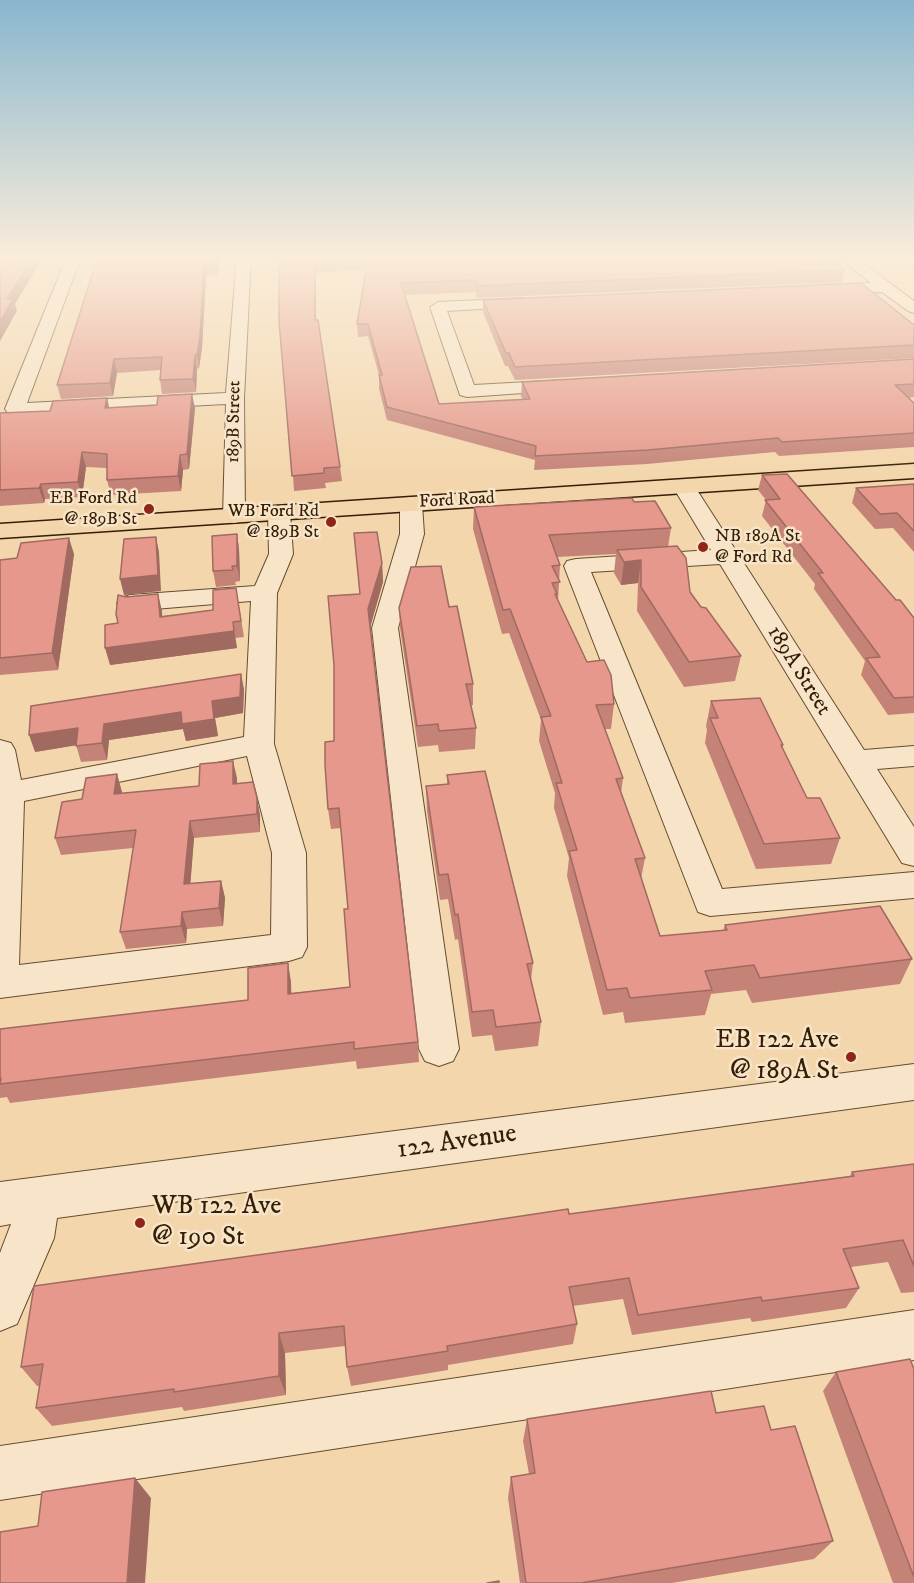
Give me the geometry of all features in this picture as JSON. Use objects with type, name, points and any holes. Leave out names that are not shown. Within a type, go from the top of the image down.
[{"type":"main road","name":"Ford Road","points":[[0,531],[914,471]]},
{"type":"street","points":[[45,330],[15,409],[235,398]]},
{"type":"street","name":"189B Street","points":[[234,516],[235,398],[239,330]]},
{"type":"street","points":[[446,330],[466,391],[584,384]]},
{"type":"street","name":"189A Street","points":[[684,487],[914,854]]},
{"type":"street","points":[[411,504],[412,534],[385,628],[439,1049]]},
{"type":"street","points":[[0,983],[289,947],[289,853],[259,744],[264,593],[281,554],[279,513]]},
{"type":"street","points":[[726,556],[576,566],[710,903],[914,885]]},
{"type":"street","points":[[130,603],[264,593]]},
{"type":"street","points":[[8,793],[259,744]]},
{"type":"street","points":[[0,750],[8,793],[0,973]]},
{"type":"street","points":[[856,761],[914,756]]},
{"type":"street","name":"122 Avenue","points":[[19,1201],[914,1082]]},
{"type":"street","points":[[0,1307],[31,1238],[19,1201]]},
{"type":"street","points":[[0,1473],[914,1335]]},
{"type":"building","points":[[75,330],[200,330],[193,379],[160,380],[162,357],[114,359],[110,383],[57,385]]},
{"type":"building","points":[[280,330],[319,330],[340,467],[324,468],[324,473],[292,476]]},
{"type":"building","points":[[370,330],[416,330],[439,404],[530,399],[522,382],[914,359],[914,384],[895,385],[914,403],[914,433],[782,442],[778,438],[648,450],[535,456],[536,446],[387,407],[379,375],[382,375]]},
{"type":"building","points":[[496,330],[914,330],[914,345],[515,367],[509,353],[506,353]]},
{"type":"building","points":[[192,394],[187,454],[180,455],[178,476],[107,480],[107,454],[82,452],[78,482],[41,484],[39,488],[0,490],[0,413],[50,411],[53,401],[107,398],[105,408],[157,405],[158,396]]},
{"type":"building","points":[[787,474],[914,618],[914,697],[894,698],[866,658],[880,657],[818,573],[823,573],[765,500],[780,499],[762,475]]},
{"type":"building","points":[[914,484],[914,531],[897,513],[880,514],[856,488]]},
{"type":"building","points":[[632,498],[634,502],[655,501],[671,528],[549,535],[560,565],[552,566],[560,582],[552,583],[587,662],[604,660],[611,675],[614,704],[596,705],[623,778],[616,779],[645,858],[635,859],[660,936],[727,930],[725,925],[880,906],[912,959],[760,978],[754,965],[705,971],[712,990],[630,998],[627,988],[607,990],[569,851],[577,850],[556,783],[562,783],[541,717],[551,716],[510,609],[503,610],[474,507]]},
{"type":"building","points":[[377,532],[382,563],[368,609],[418,1042],[354,1049],[354,1042],[0,1084],[0,1029],[248,1000],[248,968],[288,963],[288,994],[350,987],[344,909],[348,909],[339,808],[328,809],[325,765],[325,742],[334,741],[334,665],[328,596],[360,594],[354,533]]},
{"type":"building","points":[[237,534],[237,566],[232,566],[233,570],[213,571],[212,536]]},
{"type":"building","points":[[156,537],[158,575],[120,579],[124,539]]},
{"type":"building","points":[[69,538],[52,653],[0,658],[0,560],[17,558],[21,543]]},
{"type":"building","points":[[677,546],[686,558],[690,592],[701,607],[706,608],[741,656],[689,662],[641,587],[641,560],[624,562],[617,550]]},
{"type":"building","points":[[441,566],[449,607],[457,606],[473,684],[466,684],[476,728],[439,731],[438,724],[417,726],[399,608],[411,567]]},
{"type":"building","points":[[236,588],[241,621],[233,622],[234,631],[105,648],[105,625],[118,623],[116,614],[118,595],[126,597],[158,594],[160,617],[213,610],[213,590]]},
{"type":"building","points":[[241,674],[240,697],[212,701],[214,719],[182,724],[181,712],[104,724],[102,743],[76,746],[78,728],[29,735],[31,706]]},
{"type":"building","points":[[760,698],[807,798],[820,798],[840,838],[764,844],[710,718],[718,718],[711,701]]},
{"type":"building","points":[[233,761],[233,784],[253,782],[257,798],[257,814],[190,821],[184,884],[221,881],[219,908],[182,912],[181,926],[120,932],[136,830],[55,838],[62,802],[82,799],[86,778],[117,774],[114,794],[199,786],[200,764]]},
{"type":"building","points":[[485,771],[533,963],[527,964],[541,1022],[496,1027],[493,1010],[472,1012],[458,914],[455,915],[448,874],[439,875],[426,786],[449,784],[447,775]]},
{"type":"building","points":[[914,1164],[914,1266],[903,1240],[843,1249],[859,1288],[762,1301],[761,1297],[638,1315],[629,1278],[569,1287],[577,1324],[447,1346],[448,1351],[347,1367],[344,1326],[279,1333],[279,1376],[174,1392],[174,1389],[36,1408],[43,1364],[21,1367],[34,1286],[568,1209],[569,1214],[854,1176],[852,1172]]},
{"type":"building","points":[[910,1359],[914,1369],[914,1577],[836,1372]]},
{"type":"building","points":[[711,1391],[716,1413],[764,1406],[771,1430],[795,1426],[833,1541],[581,1583],[526,1583],[511,1477],[535,1473],[527,1419]]},
{"type":"building","points":[[135,1478],[127,1583],[0,1583],[0,1532],[38,1526],[42,1492]]},
{"type":"place","name":"EB Ford Rd @ 189B St","points":[[149,509]]},
{"type":"place","name":"WB Ford Rd @ 189B St","points":[[331,522]]},
{"type":"place","name":"NB 189A St @ Ford Rd","points":[[703,547]]},
{"type":"place","name":"EB 122 Ave @ 189A St","points":[[851,1057]]},
{"type":"place","name":"WB 122 Ave @ 190 St","points":[[140,1223]]}]
